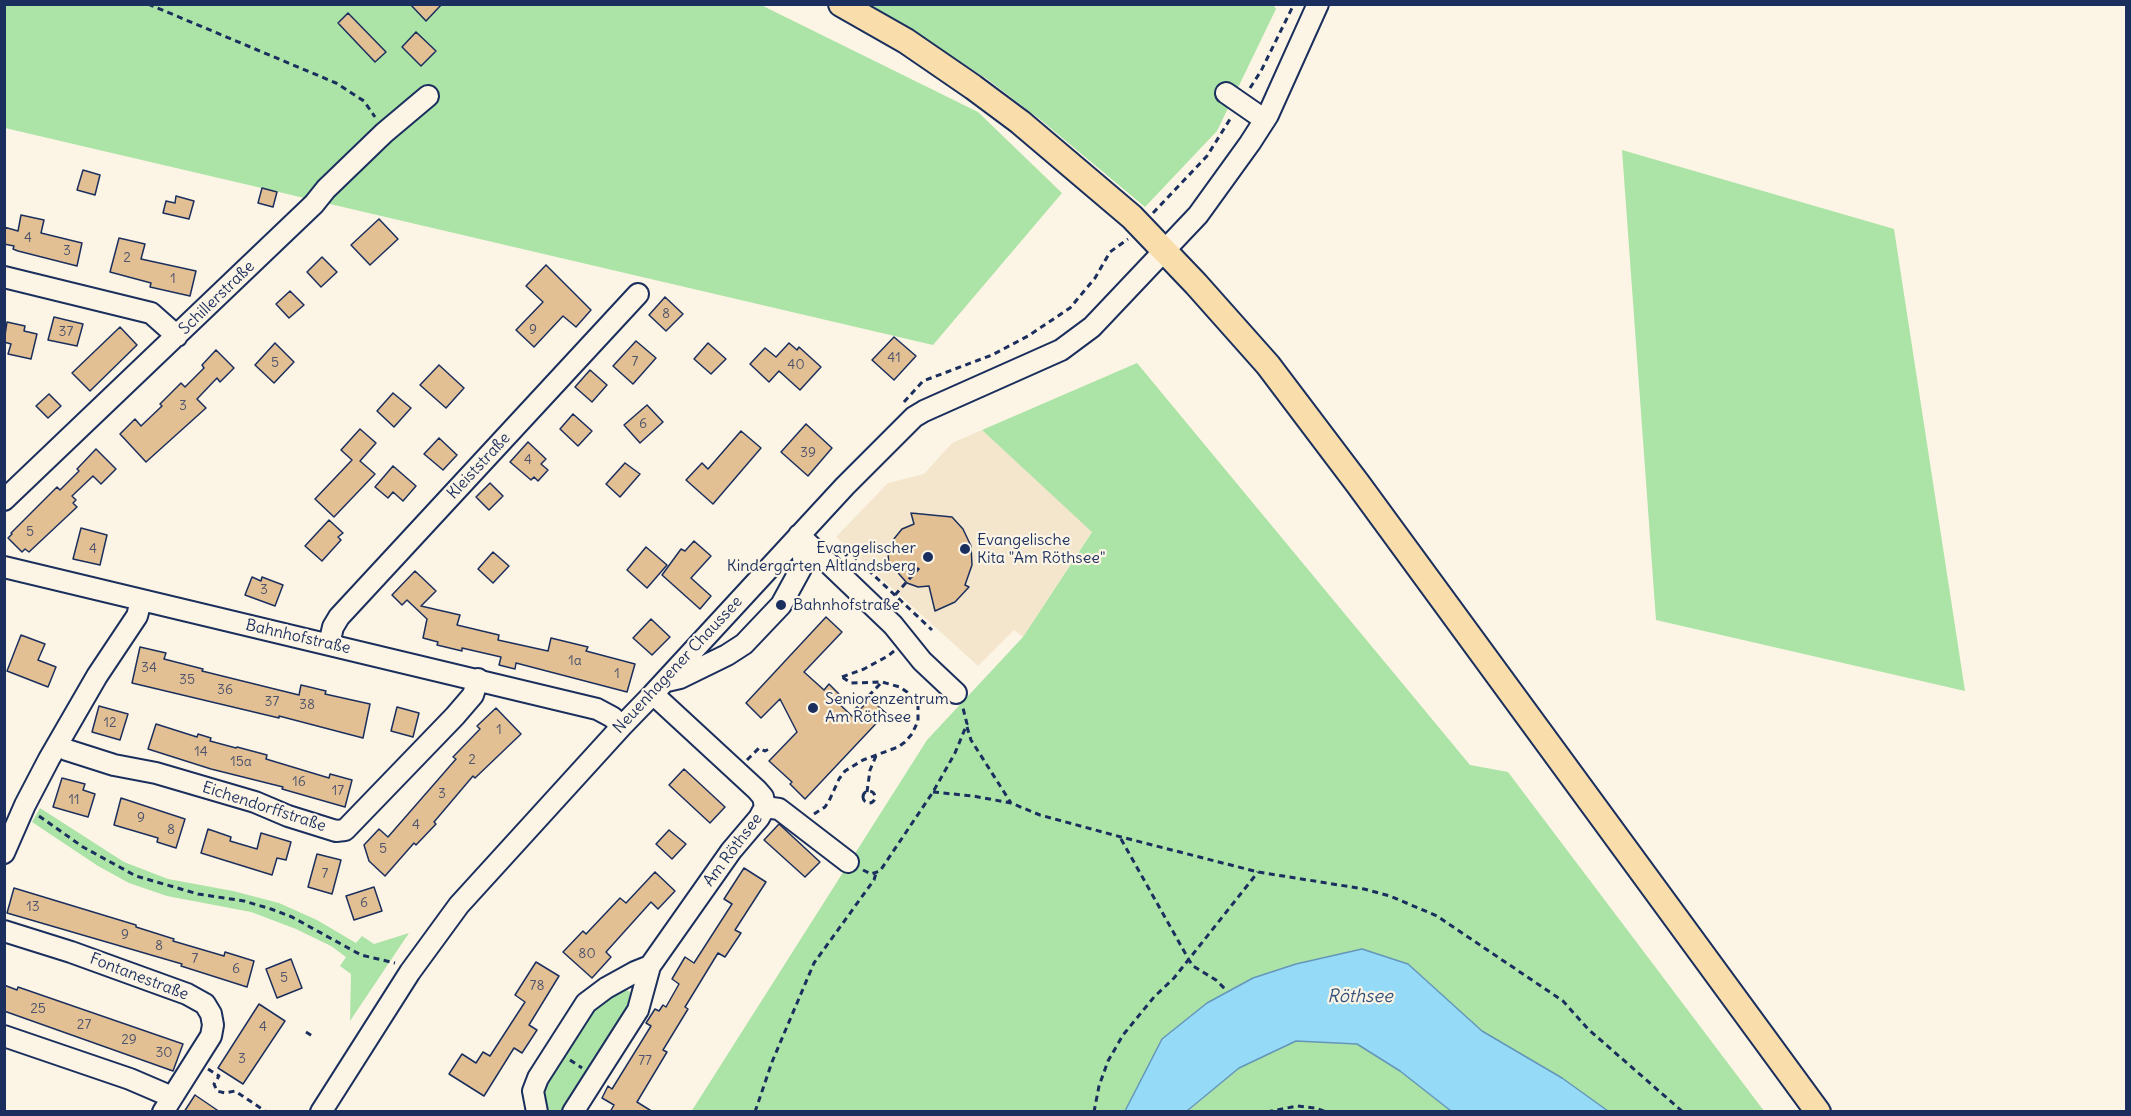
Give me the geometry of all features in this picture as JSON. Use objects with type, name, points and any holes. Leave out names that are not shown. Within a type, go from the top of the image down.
[{"type":"main road","points":[[841,4],[906,41],[973,87],[1020,122],[1132,216],[1268,365],[1358,484],[1818,1112]]},
{"type":"street","name":"Neuenhagener Chaussee","points":[[321,1112],[435,935],[459,905],[845,486],[914,417],[973,387],[1061,350],[1092,327],[1198,215],[1265,120],[1318,4]]},
{"type":"street","points":[[1226,93],[1265,120]]},
{"type":"street","name":"Schillerstraße","points":[[4,500],[314,204],[326,189],[384,132],[428,96]]},
{"type":"street","points":[[4,277],[151,313],[177,336]]},
{"type":"street","name":"Kleiststraße","points":[[329,644],[333,627],[339,617],[638,294]]},
{"type":"street","points":[[799,535],[893,625],[922,661],[956,693]]},
{"type":"street","points":[[659,688],[727,656],[744,644],[781,605],[804,563],[799,535]]},
{"type":"street","name":"Bahnhofstraße","points":[[4,567],[597,709],[612,717],[622,726]]},
{"type":"street","points":[[4,854],[25,806],[58,745],[97,676],[137,616],[141,601]]},
{"type":"street","name":"Eichendorffstraße","points":[[58,745],[114,765],[156,773],[255,802],[288,816],[336,831],[345,830],[455,716],[473,695],[478,679]]},
{"type":"street","name":"Am Röthsee","points":[[573,1112],[638,1010],[650,966],[765,807],[763,797],[757,790],[659,688]]},
{"type":"street","points":[[765,807],[779,808],[848,862]]},
{"type":"street","name":"Fontanestraße","points":[[4,931],[177,990],[205,1004],[212,1020],[211,1036],[167,1104],[130,1079],[4,1036]]},
{"type":"street","points":[[537,1112],[533,1092],[538,1078],[586,1003],[606,988],[650,966]]},
{"type":"path","points":[[148,4],[336,83],[364,101],[384,132]]},
{"type":"path","points":[[834,568],[849,552],[932,630]]},
{"type":"path","points":[[895,595],[919,568]]},
{"type":"path","points":[[803,826],[815,813],[825,807],[839,778],[845,771],[863,760],[898,747],[916,727],[918,706],[908,692],[892,684],[851,683],[842,677],[888,656],[905,640]]},
{"type":"path","points":[[854,711],[882,682]]},
{"type":"path","points":[[956,693],[962,703],[971,740],[1011,802]]},
{"type":"path","points":[[848,862],[871,874],[880,872],[933,792],[955,753],[967,724]]},
{"type":"path","points":[[867,792],[873,792],[876,795],[873,803],[866,803],[863,800],[867,792],[870,770],[878,755]]},
{"type":"path","points":[[933,792],[973,795],[1011,802],[1040,815],[1258,872],[1364,889],[1390,896],[1437,916],[1563,1001],[1588,1029],[1683,1112]]},
{"type":"path","points":[[25,806],[83,847],[136,876],[164,886],[244,901],[292,916],[361,954],[398,964]]},
{"type":"path","points":[[1120,837],[1193,966],[1216,980],[1226,990]]},
{"type":"path","points":[[1094,1112],[1099,1086],[1108,1061],[1124,1035],[1154,997],[1189,960],[1258,872]]},
{"type":"path","points":[[755,1112],[772,1062],[814,963],[874,880],[876,873]]},
{"type":"path","points":[[306,1032],[314,1037]]},
{"type":"path","points":[[555,1050],[596,1077]]},
{"type":"path","points":[[205,1067],[219,1076],[214,1084],[217,1091],[225,1093],[235,1091],[266,1111]]},
{"type":"path","points":[[1267,1112],[1297,1106],[1315,1107],[1328,1112]]},
{"type":"shaded area","name":"Evangelische Kita \"Am Röthsee\"","points":[[982,430],[1092,531],[1023,637],[1014,630],[978,666],[836,537],[888,483],[924,474],[952,443]]},
{"type":"green space","points":[[1273,4],[1276,9],[1217,131],[1145,207],[1042,121],[987,79],[921,36],[863,5]]},
{"type":"green space","points":[[5,5],[761,5],[978,112],[1062,193],[933,345],[5,128]]},
{"type":"green space","points":[[1622,150],[1894,229],[1965,691],[1656,620]]},
{"type":"green space","points":[[1137,363],[1470,765],[1508,772],[1764,1111],[1608,1111],[1562,1078],[1482,1031],[1408,964],[1296,964],[1253,978],[1207,1003],[1137,1087],[1125,1111],[691,1112],[927,740],[1023,637],[1092,532],[982,430]]},
{"type":"green space","points":[[40,808],[124,862],[168,879],[233,891],[279,903],[317,920],[356,943],[362,936],[374,944],[409,933],[350,1021],[351,974],[340,966],[346,957],[331,946],[296,929],[251,912],[167,896],[129,883],[98,866],[32,822]]},
{"type":"green space","points":[[622,989],[633,995],[634,1002],[566,1111],[548,1111],[545,1109],[541,1083],[590,1008]]},
{"type":"green space","points":[[1296,1041],[1357,1044],[1400,1071],[1451,1111],[1187,1112],[1239,1068]]},
{"type":"water","name":"Röthsee","points":[[1362,949],[1408,964],[1482,1031],[1562,1078],[1608,1111],[1451,1111],[1400,1071],[1357,1044],[1296,1041],[1239,1068],[1187,1111],[1125,1111],[1162,1039],[1207,1003],[1253,978],[1296,964]]},
{"type":"building","points":[[410,4],[442,4],[426,21]]},
{"type":"building","points":[[348,13],[386,52],[375,62],[338,23]]},
{"type":"building","points":[[416,32],[436,51],[421,66],[402,47]]},
{"type":"building","points":[[83,170],[100,175],[95,195],[77,190]]},
{"type":"building","points":[[262,188],[277,192],[273,207],[258,203]]},
{"type":"building","points":[[176,196],[194,201],[189,219],[163,213],[166,201],[175,203]]},
{"type":"building","points":[[21,215],[44,220],[41,233],[82,243],[77,266],[18,251],[13,249],[14,246],[4,244],[4,227],[18,231]]},
{"type":"building","points":[[379,219],[398,239],[370,265],[351,245]]},
{"type":"building","points":[[119,238],[145,244],[141,259],[196,271],[190,296],[150,287],[151,283],[110,272]]},
{"type":"building","points":[[322,257],[337,272],[321,287],[307,272]]},
{"type":"building","points":[[546,265],[591,310],[576,327],[563,316],[534,347],[516,330],[543,302],[526,286]]},
{"type":"building","points":[[290,291],[304,305],[289,318],[276,304]]},
{"type":"building","points":[[665,297],[683,314],[666,331],[649,315]]},
{"type":"building","points":[[54,317],[83,324],[77,346],[48,340]]},
{"type":"building","points":[[7,322],[25,326],[24,331],[37,334],[31,359],[8,354],[11,344],[4,342]]},
{"type":"building","points":[[120,327],[137,345],[90,391],[72,373]]},
{"type":"building","points":[[894,337],[916,356],[894,380],[872,360]]},
{"type":"building","points":[[636,341],[656,358],[633,384],[613,366]]},
{"type":"building","points":[[275,343],[294,362],[274,383],[255,365]]},
{"type":"building","points":[[708,343],[726,359],[711,374],[694,359]]},
{"type":"building","points":[[789,343],[797,350],[799,347],[821,367],[800,390],[779,371],[769,382],[750,364],[765,348],[776,357]]},
{"type":"building","points":[[216,350],[234,368],[220,382],[217,378],[197,399],[206,408],[146,462],[120,434],[135,419],[141,426],[181,383],[185,387],[204,368],[202,365]]},
{"type":"building","points":[[439,365],[464,388],[446,408],[420,385]]},
{"type":"building","points":[[590,370],[607,385],[592,402],[575,387]]},
{"type":"building","points":[[393,393],[411,408],[394,427],[377,411]]},
{"type":"building","points":[[49,394],[61,406],[48,418],[36,406]]},
{"type":"building","points":[[647,405],[663,422],[640,443],[624,425]]},
{"type":"building","points":[[573,414],[592,431],[578,446],[560,429]]},
{"type":"building","points":[[806,424],[832,448],[808,476],[781,452]]},
{"type":"building","points":[[360,429],[376,443],[360,461],[375,474],[334,517],[315,499],[352,460],[341,450]]},
{"type":"building","points":[[741,431],[761,448],[713,504],[686,480],[702,463],[708,469]]},
{"type":"building","points":[[439,438],[457,455],[443,470],[424,454]]},
{"type":"building","points":[[528,442],[546,459],[541,464],[548,470],[538,481],[534,477],[531,480],[510,462]]},
{"type":"building","points":[[96,449],[116,469],[101,484],[93,476],[72,496],[76,500],[73,503],[77,507],[29,552],[25,549],[22,552],[8,538],[11,533],[57,487],[60,490]]},
{"type":"building","points":[[625,463],[640,474],[620,497],[606,484]]},
{"type":"building","points":[[393,466],[416,486],[403,501],[393,492],[388,498],[375,487]]},
{"type":"building","points":[[490,483],[503,496],[489,510],[476,497]]},
{"type":"building","name":"Evangelischer Kindergarten Altlandsberg","points":[[911,513],[952,517],[963,529],[971,546],[972,565],[965,585],[969,587],[955,602],[935,611],[929,586],[918,587],[907,583],[895,565],[889,567],[888,552],[893,540],[902,529],[914,524]]},
{"type":"building","points":[[329,520],[343,533],[338,537],[341,540],[322,561],[305,546]]},
{"type":"building","points":[[81,528],[107,535],[100,565],[73,559]]},
{"type":"building","points":[[694,541],[711,556],[691,578],[711,596],[700,609],[662,575],[681,549],[685,551]]},
{"type":"building","points":[[646,547],[667,565],[647,588],[627,570]]},
{"type":"building","points":[[493,552],[509,566],[493,583],[478,569]]},
{"type":"building","points":[[415,571],[436,591],[421,606],[460,615],[457,625],[499,635],[498,640],[548,651],[551,638],[588,647],[586,651],[635,664],[627,692],[516,663],[515,669],[499,665],[501,657],[437,645],[438,642],[423,638],[427,619],[407,600],[402,605],[392,595]]},
{"type":"building","points":[[252,577],[261,581],[262,577],[283,585],[275,606],[245,595]]},
{"type":"building","name":"Seniorenzentrum Am Röthsee","points":[[826,617],[842,632],[804,672],[824,690],[829,684],[839,694],[834,699],[853,717],[870,699],[886,713],[805,799],[790,784],[792,782],[769,761],[797,732],[780,699],[761,718],[746,703]]},
{"type":"building","points":[[651,619],[670,637],[652,655],[633,638]]},
{"type":"building","points":[[21,635],[45,644],[38,660],[56,667],[48,687],[7,671]]},
{"type":"building","points":[[140,647],[166,653],[164,659],[203,669],[202,671],[299,695],[301,685],[326,691],[325,694],[370,704],[363,738],[279,716],[279,718],[132,683]]},
{"type":"building","points":[[99,706],[128,714],[120,740],[92,732]]},
{"type":"building","points":[[397,707],[419,713],[413,737],[391,731]]},
{"type":"building","points":[[496,708],[521,734],[475,778],[473,776],[434,822],[436,824],[416,845],[414,843],[385,876],[369,861],[364,845],[379,829],[388,837],[456,759],[453,757],[480,729],[477,726]]},
{"type":"building","points":[[156,724],[197,737],[198,734],[211,738],[210,741],[267,755],[266,759],[329,778],[330,774],[352,780],[345,807],[148,749]]},
{"type":"building","points":[[684,769],[725,807],[710,823],[669,785]]},
{"type":"building","points":[[62,778],[85,784],[83,790],[95,794],[88,817],[53,807]]},
{"type":"building","points":[[121,798],[185,819],[176,848],[157,842],[158,838],[114,825]]},
{"type":"building","points":[[779,824],[820,862],[805,877],[764,840]]},
{"type":"building","points":[[208,829],[231,837],[230,841],[257,849],[261,833],[291,842],[286,860],[277,858],[272,875],[201,853]]},
{"type":"building","points":[[669,830],[686,844],[672,859],[656,844]]},
{"type":"building","points":[[317,854],[341,860],[332,894],[308,887]]},
{"type":"building","points":[[744,868],[766,882],[735,930],[741,933],[725,957],[718,953],[685,1007],[688,1009],[663,1050],[667,1052],[637,1102],[653,1112],[610,1112],[614,1105],[602,1098],[608,1086],[612,1089],[651,1026],[646,1023],[655,1009],[659,1011],[663,1005],[666,1007],[679,984],[672,979],[685,957],[694,963],[732,904],[724,899]]},
{"type":"building","points":[[655,872],[675,891],[658,909],[651,902],[606,952],[611,957],[592,978],[563,952],[583,931],[586,934],[620,898],[626,903]]},
{"type":"building","points":[[374,887],[382,911],[354,920],[346,896]]},
{"type":"building","points":[[14,888],[136,925],[136,927],[174,939],[173,941],[224,956],[225,952],[254,961],[247,987],[181,966],[182,964],[7,913]]},
{"type":"building","points":[[291,959],[302,988],[277,998],[266,969]]},
{"type":"building","points":[[536,962],[559,976],[529,1025],[537,1030],[522,1053],[514,1048],[484,1096],[449,1074],[462,1054],[476,1063],[483,1052],[490,1056],[525,1002],[515,995]]},
{"type":"building","points":[[4,985],[17,990],[18,987],[183,1044],[173,1071],[4,1011]]},
{"type":"building","points":[[259,1004],[285,1021],[243,1084],[218,1068]]},
{"type":"building","points":[[195,1095],[220,1112],[184,1112]]},
{"type":"place","name":"Evangelische Kita \"Am Röthsee\"","points":[[965,549]]},
{"type":"place","name":"Evangelischer Kindergarten Altlandsberg","points":[[928,557]]},
{"type":"place","name":"Bahnhofstraße","points":[[781,605]]},
{"type":"place","name":"Seniorenzentrum Am Röthsee","points":[[813,708]]}]
